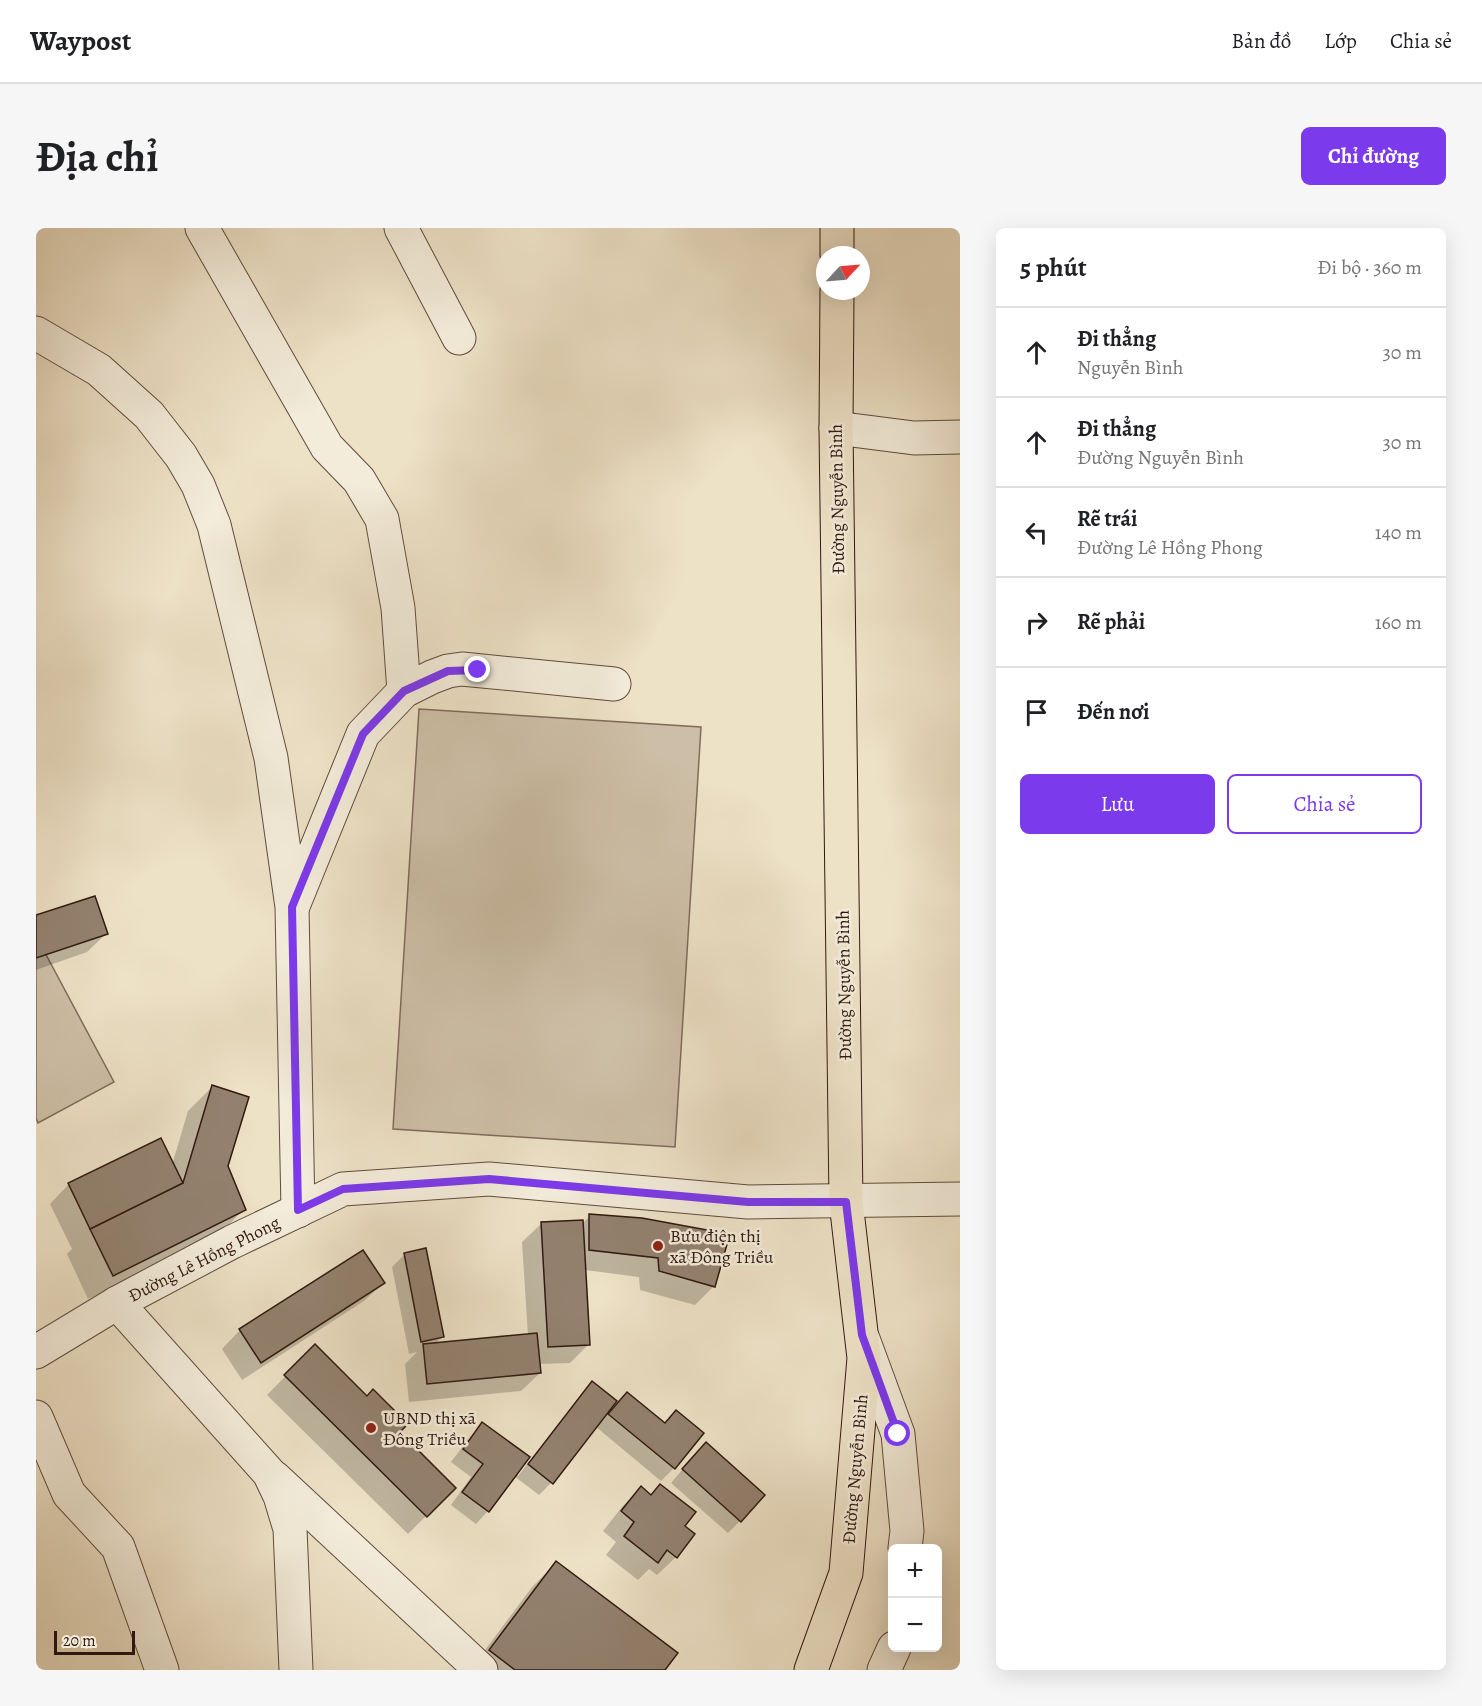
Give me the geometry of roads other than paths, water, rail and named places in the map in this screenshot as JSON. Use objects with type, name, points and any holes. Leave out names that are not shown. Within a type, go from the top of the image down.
[{"type":"main road","points":[[837,228],[837,246]]},
{"type":"main road","name":"Đường Nguyễn Bình","points":[[811,1670],[846,1573],[864,1358],[846,1202],[836,428],[837,300]]},
{"type":"street","points":[[202,228],[327,447],[359,480],[382,519],[398,608],[404,691]]},
{"type":"street","points":[[401,228],[459,338]]},
{"type":"street","points":[[36,333],[99,369],[149,415],[181,456],[198,485],[214,525],[271,758],[292,907],[298,1210]]},
{"type":"street","points":[[836,428],[914,438],[960,437]]},
{"type":"street","points":[[292,907],[363,734],[404,691],[432,677],[462,669],[614,684]]},
{"type":"street","name":"Đường Lê Hồng Phong","points":[[36,1352],[117,1303],[232,1242],[343,1189],[489,1179],[748,1202],[960,1199]]},
{"type":"street","points":[[117,1303],[269,1473],[481,1670]]},
{"type":"street","points":[[862,1335],[898,1434],[907,1531],[905,1544]]},
{"type":"street","points":[[36,1417],[69,1494],[118,1547],[162,1670]]},
{"type":"street","points":[[269,1473],[280,1496],[290,1529],[296,1670]]},
{"type":"street","points":[[884,1670],[892,1652]]},
{"type":"place","name":"Bưu điện thị xã Đông Triều","points":[[658,1246]]},
{"type":"place","name":"UBND thị xã Đông Triều","points":[[371,1428]]}]
